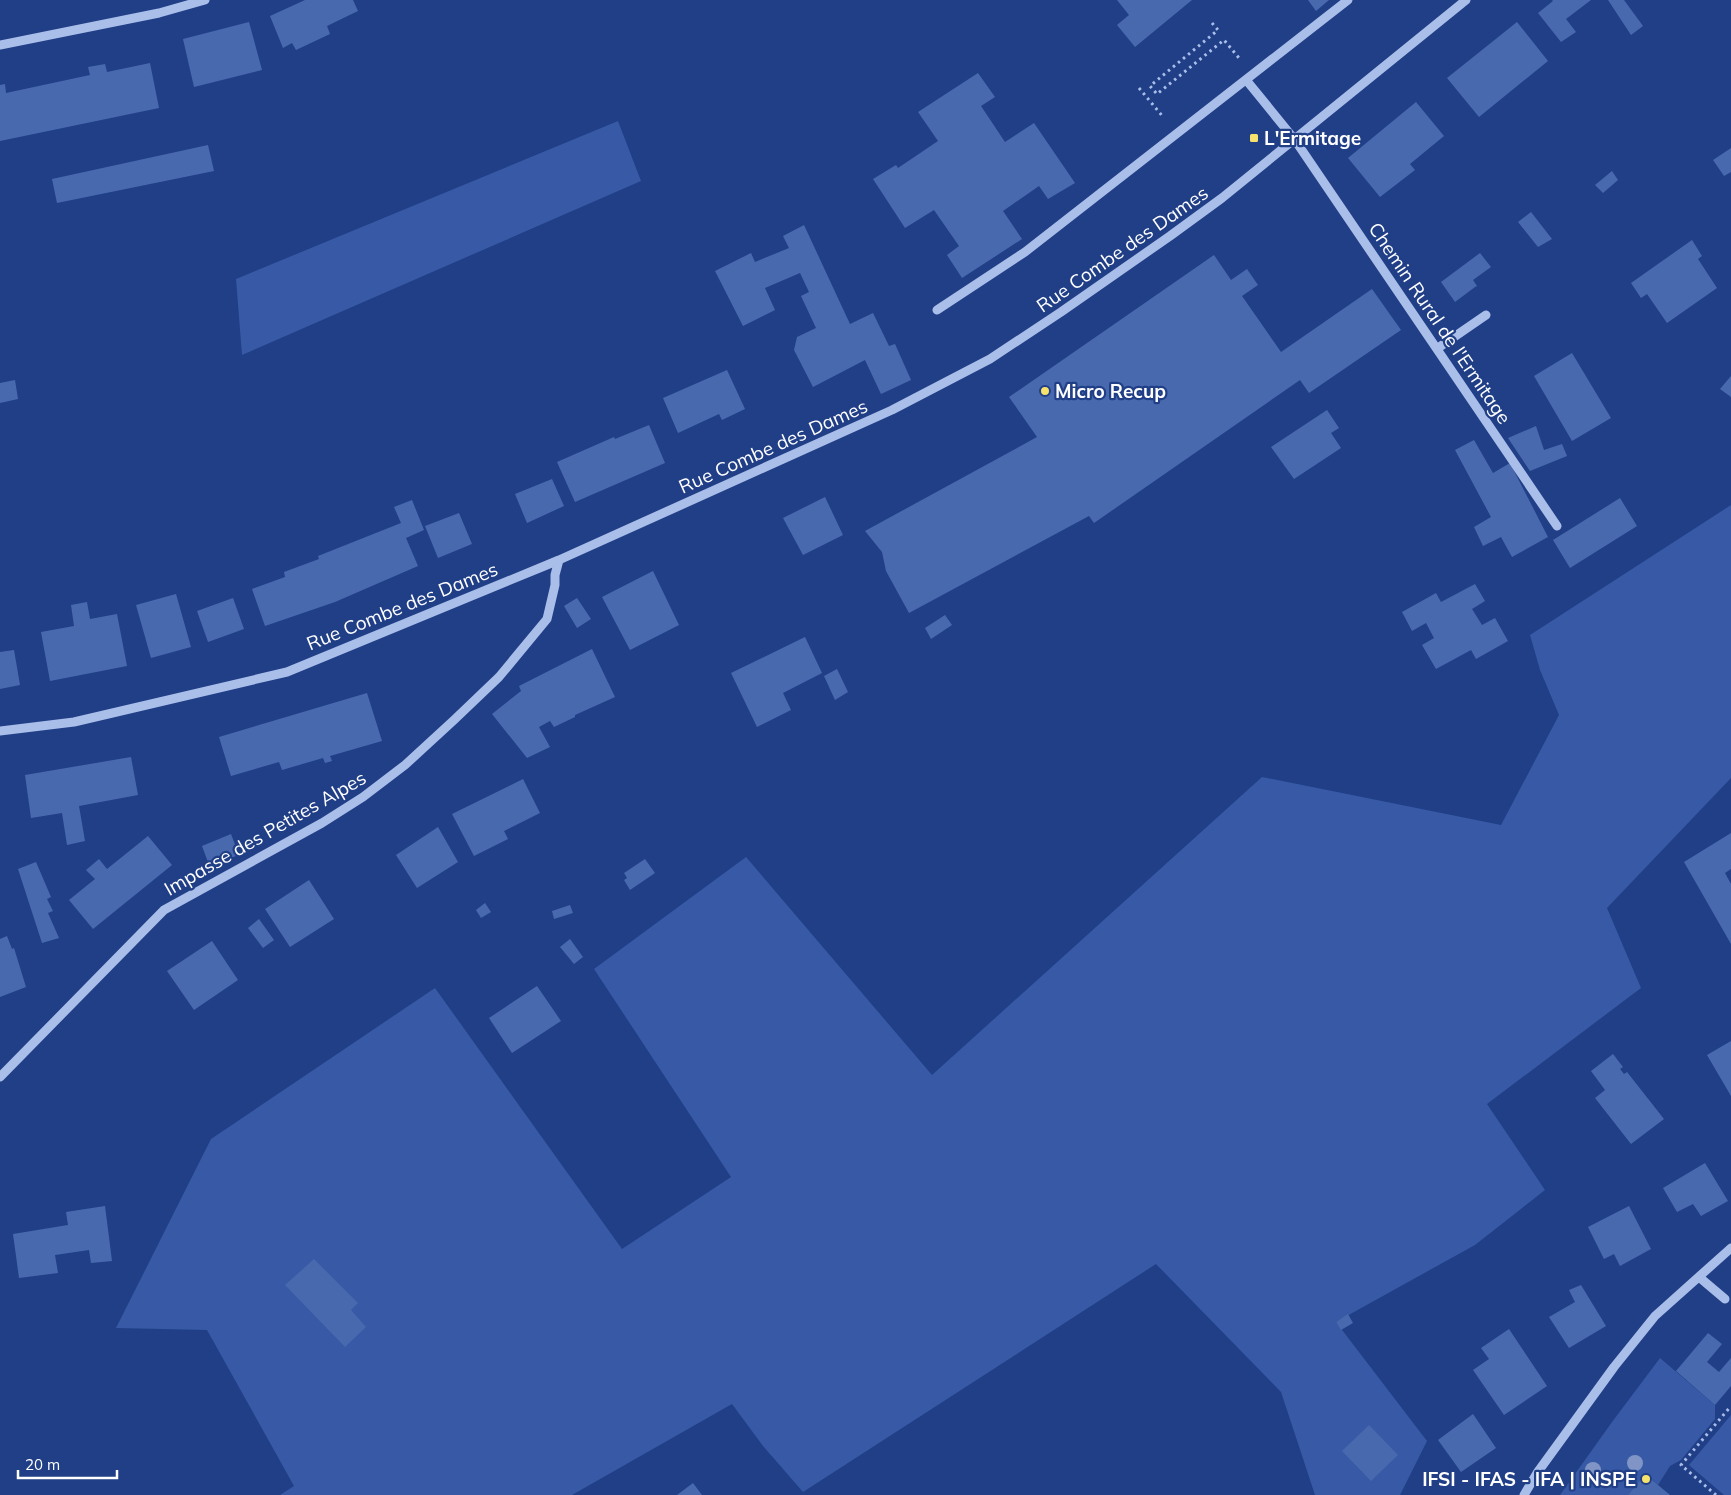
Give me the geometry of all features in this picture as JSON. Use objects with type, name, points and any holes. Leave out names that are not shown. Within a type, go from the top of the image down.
[{"type":"street","points":[[0,45],[159,13],[205,0]]},
{"type":"street","points":[[937,310],[1025,252],[1348,0]]},
{"type":"street","name":"Rue Combe des Dames","points":[[0,731],[74,722],[287,672],[560,560],[892,410],[990,359],[1061,312],[1215,204],[1466,0]]},
{"type":"street","name":"Chemin Rural de l'Ermitage","points":[[1250,78],[1295,140],[1438,348],[1557,526]]},
{"type":"street","points":[[1438,348],[1486,315]]},
{"type":"street","name":"Impasse des Petites Alpes","points":[[0,1077],[164,910],[322,823],[356,802],[405,765],[447,727],[499,677],[547,619],[555,585],[555,575],[560,560]]},
{"type":"street","points":[[1524,1495],[1536,1473],[1655,1316],[1731,1248]]},
{"type":"street","points":[[1699,1277],[1725,1299]]},
{"type":"path","points":[[1212,22],[1218,30],[1150,86],[1157,94],[1224,40],[1250,78]]},
{"type":"path","points":[[1139,88],[1153,105]]},
{"type":"path","points":[[1716,1495],[1681,1465],[1731,1406]]},
{"type":"shaded area","points":[[618,121],[641,181],[242,355],[236,279]]},
{"type":"shaded area","points":[[1731,505],[1731,778],[1607,908],[1641,988],[1487,1104],[1545,1190],[1475,1245],[1336,1322],[1427,1441],[1400,1495],[1315,1495],[1281,1392],[1156,1264],[803,1492],[763,1446],[732,1404],[572,1495],[280,1495],[294,1486],[207,1330],[116,1328],[211,1139],[435,988],[622,1249],[731,1177],[594,969],[746,857],[932,1075],[1262,777],[1501,825],[1559,715],[1540,670],[1530,635]]},
{"type":"shaded area","points":[[1660,1358],[1715,1405],[1715,1419],[1681,1460],[1670,1466],[1658,1485],[1645,1474],[1628,1495],[1560,1495],[1612,1422]]},
{"type":"shaded area","points":[[1731,1415],[1731,1495],[1724,1495],[1689,1465]]},
{"type":"building","points":[[305,0],[353,0],[358,11],[327,26],[330,34],[296,50],[292,43],[283,48],[270,16]]},
{"type":"building","points":[[1117,0],[1192,0],[1135,47],[1117,25],[1129,15]]},
{"type":"building","points":[[1308,0],[1329,0],[1316,11]]},
{"type":"building","points":[[1552,0],[1591,0],[1566,19],[1576,32],[1561,42],[1538,13]]},
{"type":"building","points":[[1608,0],[1624,0],[1643,26],[1631,35]]},
{"type":"building","points":[[249,22],[262,70],[194,87],[183,39]]},
{"type":"building","points":[[1517,22],[1548,61],[1479,117],[1447,78]]},
{"type":"building","points":[[150,63],[159,108],[0,141],[0,85],[5,84],[6,93],[90,75],[88,67],[105,64],[107,72]]},
{"type":"building","points":[[978,73],[995,97],[981,106],[1005,142],[1034,123],[1075,183],[1048,199],[1039,186],[1003,211],[1022,239],[962,278],[947,255],[959,246],[934,210],[905,228],[873,179],[896,165],[898,168],[938,141],[918,112]]},
{"type":"building","points":[[1416,102],[1444,136],[1410,164],[1415,170],[1380,197],[1348,158]]},
{"type":"building","points":[[208,145],[214,171],[57,203],[52,179]]},
{"type":"building","points":[[1731,148],[1731,172],[1724,176],[1713,160]]},
{"type":"building","points":[[1612,171],[1618,180],[1603,193],[1595,185]]},
{"type":"building","points":[[1531,212],[1552,239],[1538,247],[1518,222]]},
{"type":"building","points":[[804,225],[850,324],[873,313],[889,346],[895,344],[911,380],[881,394],[865,360],[813,387],[794,350],[797,337],[816,328],[801,296],[809,292],[800,273],[765,288],[775,310],[743,326],[715,271],[751,253],[755,262],[789,248],[783,236]]},
{"type":"building","points":[[1692,240],[1702,256],[1698,259],[1717,288],[1667,323],[1647,294],[1641,298],[1631,283]]},
{"type":"building","points":[[1480,253],[1491,267],[1473,280],[1477,286],[1455,302],[1441,282]]},
{"type":"building","points":[[1214,255],[1231,280],[1247,269],[1258,285],[1242,296],[1281,352],[1372,289],[1401,330],[1309,393],[1300,380],[1094,523],[1089,516],[909,613],[886,571],[882,552],[865,531],[1037,437],[1009,397]]},
{"type":"building","points":[[1572,353],[1611,418],[1572,441],[1534,376]]},
{"type":"building","points":[[727,370],[745,409],[722,420],[719,414],[678,433],[663,398]]},
{"type":"building","points":[[1731,376],[1731,397],[1720,389]]},
{"type":"building","points":[[15,380],[18,399],[0,403],[0,383]]},
{"type":"building","points":[[1327,410],[1339,428],[1331,433],[1341,448],[1294,479],[1271,447]]},
{"type":"building","points":[[649,425],[665,463],[575,502],[557,462],[614,437],[615,439]]},
{"type":"building","points":[[1536,426],[1544,450],[1562,444],[1567,456],[1530,471],[1508,438]]},
{"type":"building","points":[[1474,440],[1493,473],[1510,463],[1548,537],[1512,557],[1501,537],[1483,546],[1474,527],[1491,517],[1455,450]]},
{"type":"building","points":[[552,479],[564,506],[527,523],[515,494]]},
{"type":"building","points":[[825,497],[843,535],[803,555],[783,518]]},
{"type":"building","points":[[1620,498],[1637,526],[1570,568],[1553,540]]},
{"type":"building","points":[[412,500],[424,530],[406,538],[418,566],[335,602],[265,626],[252,589],[285,577],[284,572],[319,559],[318,556],[401,523],[394,507]]},
{"type":"building","points":[[459,513],[472,544],[438,558],[425,526]]},
{"type":"building","points":[[653,571],[679,625],[630,650],[602,597]]},
{"type":"building","points":[[1475,584],[1485,601],[1472,609],[1482,625],[1495,618],[1508,641],[1476,659],[1471,650],[1436,669],[1422,645],[1434,638],[1426,623],[1412,631],[1402,612],[1436,593],[1441,602]]},
{"type":"building","points":[[176,594],[191,647],[151,658],[136,605]]},
{"type":"building","points":[[233,598],[244,629],[208,642],[197,611]]},
{"type":"building","points":[[577,598],[591,619],[577,628],[564,606]]},
{"type":"building","points":[[87,602],[90,619],[117,614],[127,666],[50,681],[41,632],[74,626],[71,605]]},
{"type":"building","points":[[945,615],[952,625],[931,639],[925,628]]},
{"type":"building","points":[[805,637],[822,673],[783,693],[791,710],[757,727],[731,673]]},
{"type":"building","points":[[592,649],[615,697],[575,715],[575,717],[554,727],[550,721],[539,727],[550,747],[527,758],[492,714],[521,691],[519,686]]},
{"type":"building","points":[[14,650],[20,685],[0,689],[0,652]]},
{"type":"building","points":[[837,669],[848,692],[835,700],[824,676]]},
{"type":"building","points":[[367,693],[382,741],[330,756],[332,761],[325,763],[323,758],[282,770],[279,762],[231,776],[219,737]]},
{"type":"building","points":[[131,757],[138,795],[79,806],[85,841],[67,845],[62,813],[31,818],[25,775]]},
{"type":"building","points":[[523,779],[540,813],[504,831],[508,839],[474,856],[452,814]]},
{"type":"building","points":[[438,827],[458,862],[417,888],[396,855]]},
{"type":"building","points":[[1731,833],[1731,869],[1725,873],[1731,884],[1731,944],[1684,862]]},
{"type":"building","points":[[231,834],[239,855],[209,865],[202,846]]},
{"type":"building","points":[[148,836],[172,865],[93,929],[69,900],[95,879],[86,870],[99,859],[107,869]]},
{"type":"building","points":[[645,859],[655,873],[630,890],[624,880],[627,878],[624,873]]},
{"type":"building","points":[[36,862],[51,897],[47,899],[53,911],[48,913],[59,938],[42,943],[18,869]]},
{"type":"building","points":[[309,880],[334,919],[290,947],[265,909]]},
{"type":"building","points":[[485,903],[491,912],[481,918],[476,910]]},
{"type":"building","points":[[570,905],[573,913],[554,919],[552,911]]},
{"type":"building","points":[[259,919],[274,940],[263,948],[248,928]]},
{"type":"building","points":[[7,936],[12,949],[14,948],[26,987],[0,997],[0,939]]},
{"type":"building","points":[[570,939],[583,957],[574,964],[560,947]]},
{"type":"building","points":[[212,941],[238,980],[194,1010],[167,971]]},
{"type":"building","points":[[537,986],[561,1021],[512,1053],[489,1018]]},
{"type":"building","points":[[1731,1041],[1731,1096],[1707,1055]]},
{"type":"building","points":[[1613,1054],[1623,1067],[1620,1069],[1624,1074],[1627,1072],[1664,1119],[1631,1144],[1595,1098],[1605,1090],[1591,1071]]},
{"type":"building","points":[[1705,1163],[1728,1201],[1701,1216],[1693,1204],[1677,1212],[1663,1188]]},
{"type":"building","points":[[105,1206],[112,1261],[91,1263],[89,1250],[55,1255],[58,1273],[19,1278],[13,1234],[68,1225],[66,1212]]},
{"type":"building","points":[[1629,1206],[1651,1249],[1620,1266],[1614,1254],[1604,1259],[1588,1227]]},
{"type":"building","points":[[314,1259],[358,1303],[351,1310],[366,1327],[345,1347],[285,1285]]},
{"type":"building","points":[[1581,1285],[1606,1326],[1569,1348],[1549,1317],[1575,1302],[1569,1290]]},
{"type":"building","points":[[1348,1314],[1353,1323],[1341,1330],[1336,1322]]},
{"type":"building","points":[[1509,1329],[1547,1386],[1504,1415],[1473,1370],[1489,1359],[1481,1348]]},
{"type":"building","points":[[1708,1333],[1722,1344],[1707,1362],[1719,1372],[1731,1358],[1731,1386],[1715,1405],[1676,1371]]},
{"type":"building","points":[[1473,1414],[1496,1448],[1461,1472],[1438,1440]]},
{"type":"building","points":[[1369,1425],[1398,1455],[1371,1481],[1342,1451]]},
{"type":"building","name":"IFSI - IFAS - IFA | INSPE","points":[[1645,1474],[1658,1485],[1670,1495],[1628,1495]]},
{"type":"building","points":[[693,1483],[702,1495],[677,1495]]},
{"type":"place","name":"L'Ermitage","points":[[1254,138]]},
{"type":"place","name":"Micro Recup","points":[[1045,391]]},
{"type":"place","name":"IFSI - IFAS - IFA | INSPE","points":[[1646,1479]]}]
